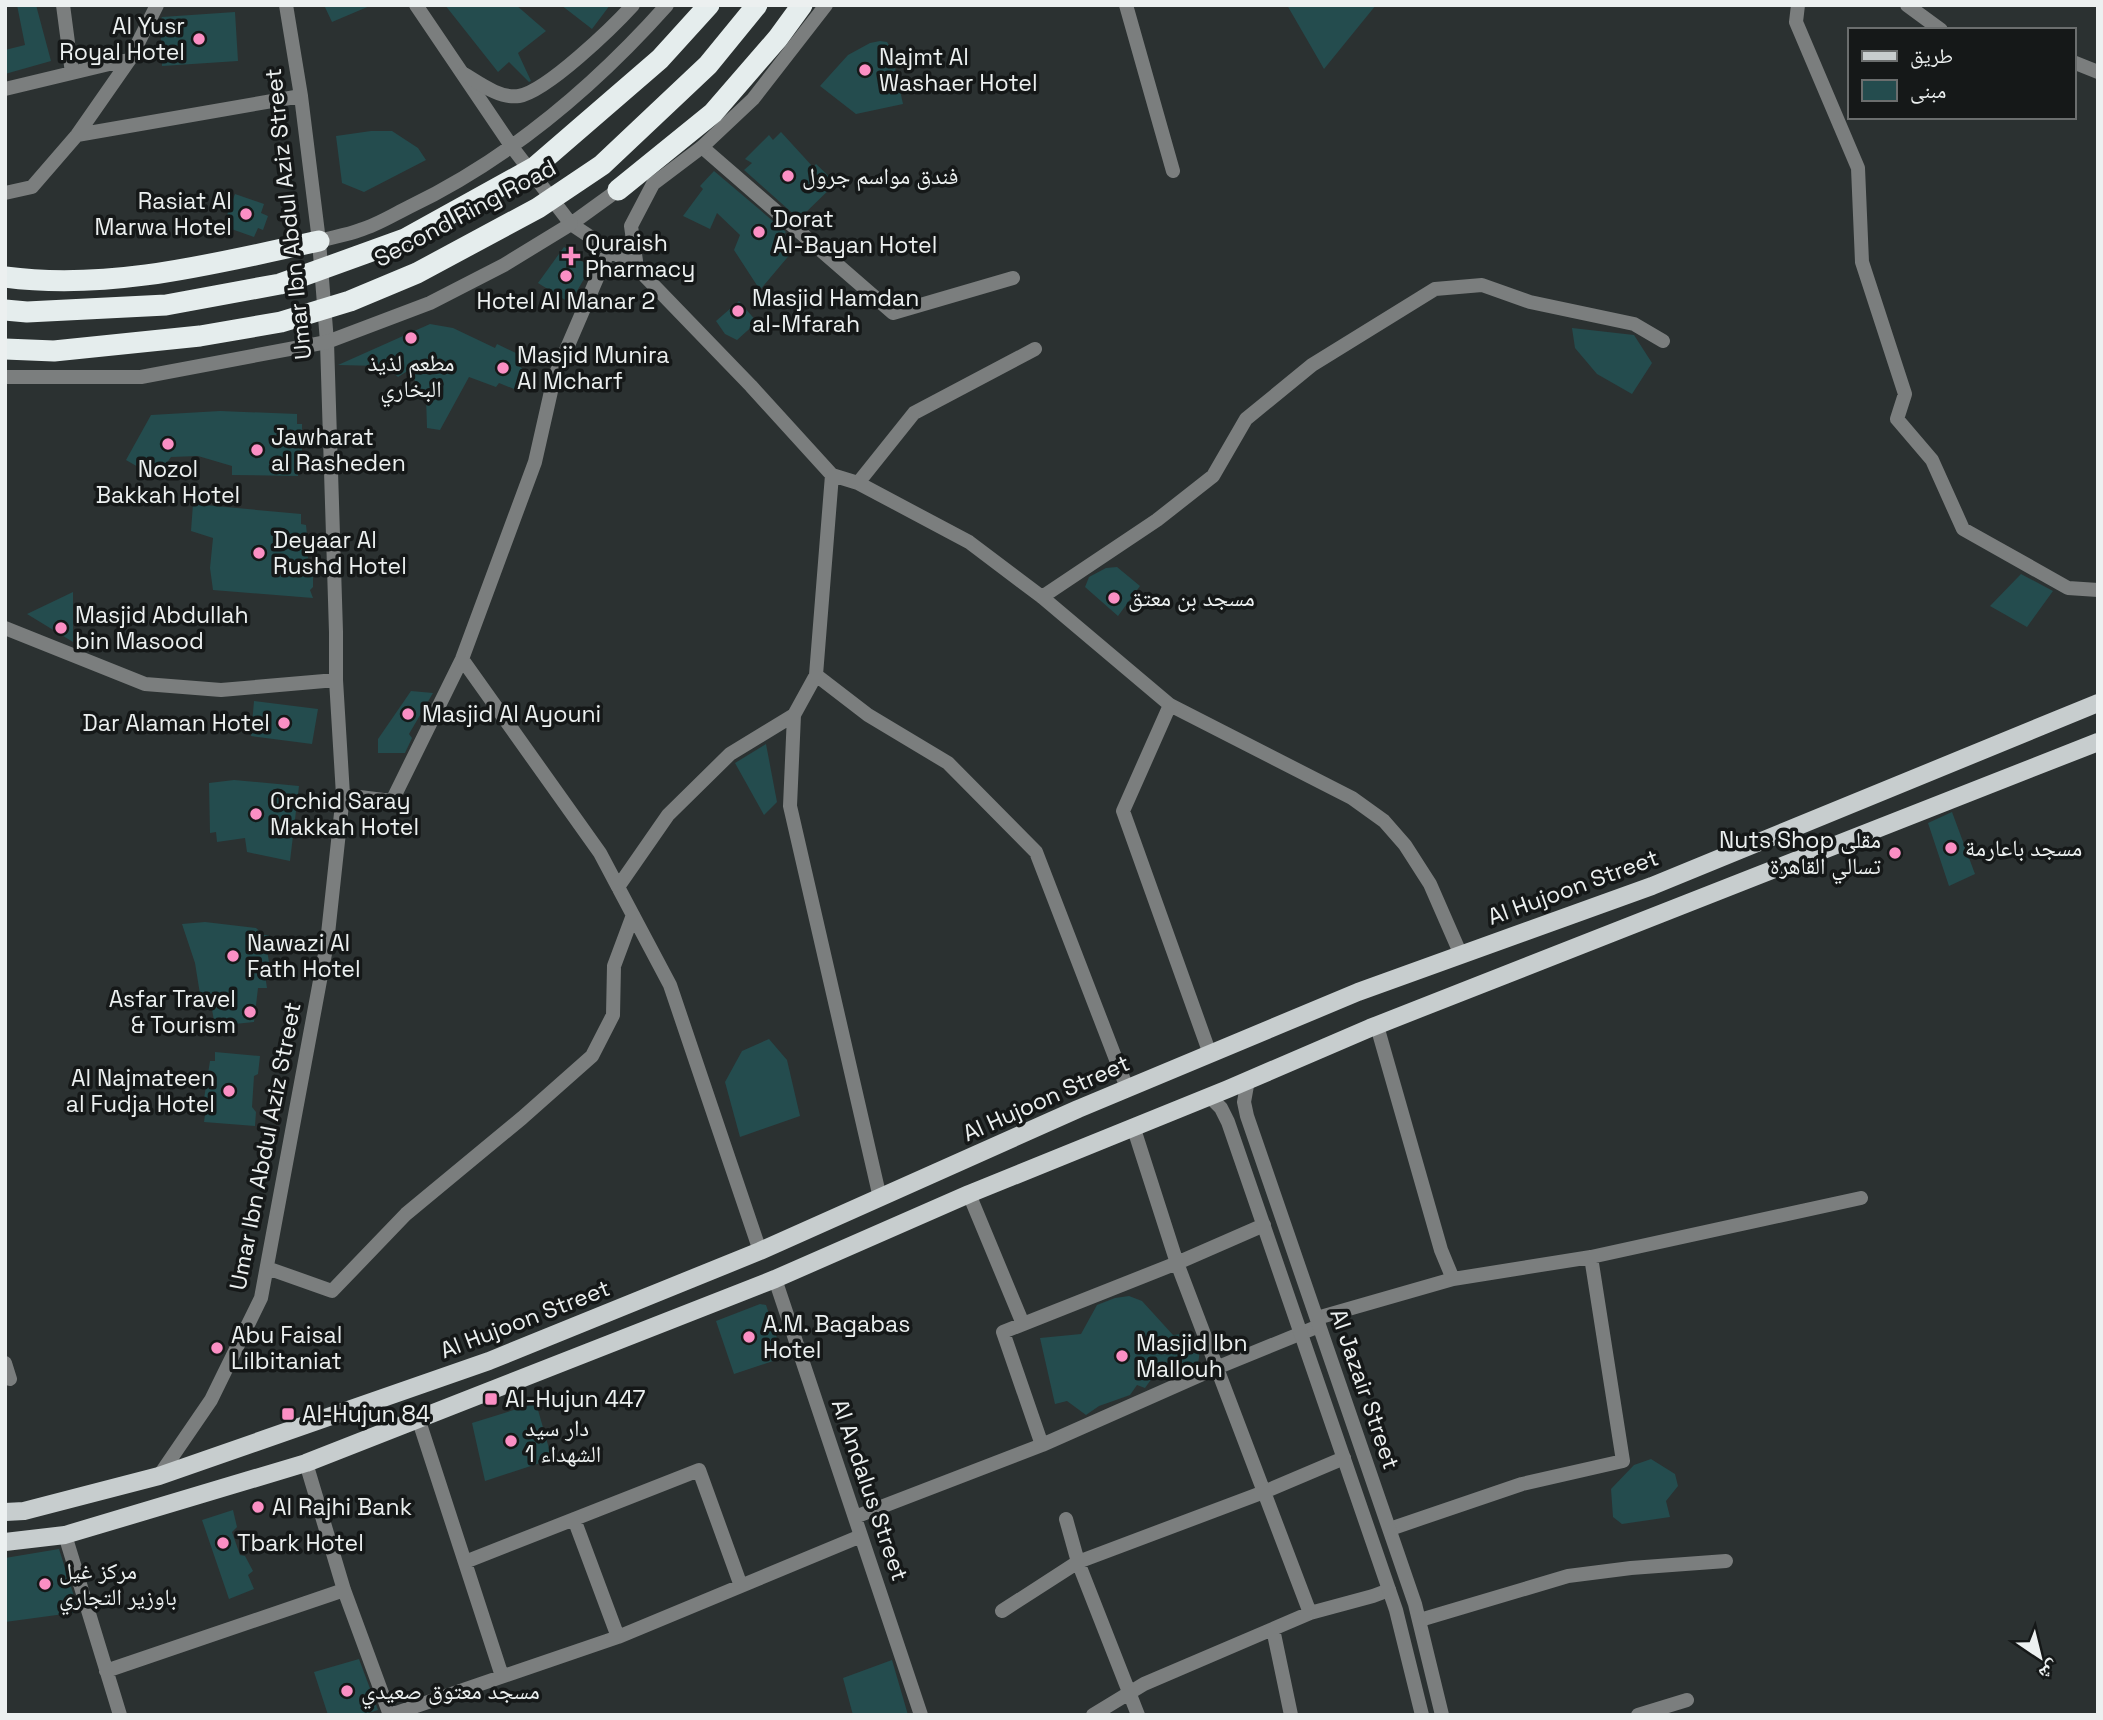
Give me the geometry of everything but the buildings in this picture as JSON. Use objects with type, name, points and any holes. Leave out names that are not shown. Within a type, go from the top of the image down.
[{"type":"highway","name":"Second Ring Road","points":[[5,310],[27,312],[166,305],[280,284],[405,240],[536,167],[660,59],[709,5]]},
{"type":"highway","name":"Second Ring Road","points":[[5,349],[54,352],[200,336],[268,324],[349,301],[417,273],[538,208],[602,165],[708,65],[757,5]]},
{"type":"highway","points":[[618,190],[713,113],[778,38],[802,5]]},
{"type":"highway","points":[[5,277],[44,282],[168,273],[319,241]]},
{"type":"main road","name":"Al Hujoon Street","points":[[5,1512],[24,1511],[159,1476],[489,1361],[760,1251],[1127,1088],[1358,992],[1643,889],[2098,703]]},
{"type":"main road","points":[[5,1542],[65,1535],[306,1463],[775,1279],[969,1194],[1377,1026],[2098,742]]},
{"type":"street","points":[[63,5],[72,73]]},
{"type":"street","points":[[5,193],[32,187],[77,135],[130,59],[157,5]]},
{"type":"street","name":"Umar Ibn Abdul Aziz Street","points":[[159,1476],[211,1400],[261,1298],[327,943],[343,795],[335,680],[337,632],[327,342],[319,241],[301,96],[286,5]]},
{"type":"street","points":[[416,5],[512,147],[571,224],[637,268],[832,475],[858,483],[969,542],[1042,597],[1170,705],[1352,798],[1384,821],[1405,845],[1430,884],[1461,955]]},
{"type":"street","points":[[464,74],[491,90],[518,96],[537,88],[567,65],[609,31],[633,5]]},
{"type":"street","points":[[319,241],[362,230],[440,192],[512,147],[583,92],[667,5]]},
{"type":"street","points":[[637,268],[631,226],[653,184],[702,147],[753,99],[826,5]]},
{"type":"street","points":[[1126,5],[1173,171]]},
{"type":"street","points":[[1798,5],[1796,22],[1858,168],[1862,262],[1905,394],[1897,419],[1932,460],[1963,529],[2068,587],[2098,590]]},
{"type":"street","points":[[1907,5],[1938,28]]},
{"type":"street","points":[[5,89],[130,59]]},
{"type":"street","points":[[2075,63],[2098,72]]},
{"type":"street","points":[[77,135],[301,96]]},
{"type":"street","points":[[702,147],[892,313],[1013,278]]},
{"type":"street","points":[[5,377],[141,377],[327,342],[430,303],[504,265],[571,224],[618,190],[653,184]]},
{"type":"street","points":[[343,795],[392,801],[462,659],[535,462],[554,378],[610,248]]},
{"type":"street","points":[[1042,597],[1157,520],[1213,476],[1246,419],[1312,365],[1435,289],[1482,285],[1530,302],[1634,324],[1663,341]]},
{"type":"street","points":[[858,483],[914,413],[1035,349]]},
{"type":"street","points":[[832,475],[816,675],[794,715],[790,806],[880,1198]]},
{"type":"street","points":[[5,628],[145,684],[222,690],[335,680]]},
{"type":"street","points":[[462,659],[600,853],[670,985],[760,1251]]},
{"type":"street","points":[[816,675],[868,715],[948,763],[1036,852],[1127,1088]]},
{"type":"street","points":[[1170,705],[1123,811],[1210,1054]]},
{"type":"street","points":[[618,887],[668,815],[730,754],[794,715]]},
{"type":"street","points":[[267,1268],[332,1291],[406,1214],[592,1056],[613,1015],[614,966],[633,915]]},
{"type":"street","points":[[1377,1026],[1441,1250],[1453,1279]]},
{"type":"street","name":"Al Jazair Street","points":[[1248,1080],[1244,1102],[1247,1116],[1420,1620],[1442,1715]]},
{"type":"street","name":"Al Jazair Street","points":[[1209,1096],[1225,1115],[1264,1225],[1389,1590],[1406,1644],[1422,1715]]},
{"type":"street","points":[[1133,1126],[1177,1263],[1310,1613]]},
{"type":"street","points":[[969,1194],[1023,1324]]},
{"type":"street","points":[[855,1517],[1042,1445],[1216,1368],[1301,1335],[1318,1322],[1453,1279],[1591,1257],[1861,1198]]},
{"type":"street","points":[[1042,1445],[1003,1332],[1177,1263],[1264,1225]]},
{"type":"street","points":[[1390,1529],[1522,1484],[1622,1461],[1591,1257]]},
{"type":"street","name":"Al Andalus Street","points":[[775,1279],[921,1715]]},
{"type":"street","points":[[5,1363],[10,1379]]},
{"type":"street","points":[[418,1418],[502,1676]]},
{"type":"street","points":[[1002,1611],[1078,1562],[1264,1492],[1344,1458]]},
{"type":"street","points":[[306,1463],[344,1590],[390,1715],[618,1637],[861,1536]]},
{"type":"street","points":[[465,1562],[699,1470],[741,1586]]},
{"type":"street","points":[[574,1519],[618,1637]]},
{"type":"street","points":[[1066,1519],[1078,1562],[1138,1715]]},
{"type":"street","points":[[65,1535],[120,1715]]},
{"type":"street","points":[[1420,1620],[1567,1576],[1726,1561]]},
{"type":"street","points":[[106,1671],[344,1590]]},
{"type":"street","points":[[1094,1715],[1144,1684],[1310,1613],[1373,1597],[1389,1590]]},
{"type":"street","points":[[1273,1629],[1291,1715]]},
{"type":"street","points":[[1638,1715],[1687,1700]]},
{"type":"place","name":"Al Yusr Royal Hotel","points":[[199,39]]},
{"type":"place","name":"Najmt Al Washaer Hotel","points":[[865,70]]},
{"type":"place","name":"فندق مواسم جرول","points":[[788,176]]},
{"type":"place","name":"Rasiat Al Marwa Hotel","points":[[246,214]]},
{"type":"place","name":"Dorat Al-Bayan Hotel","points":[[759,232]]},
{"type":"place","name":"Quraish Pharmacy","points":[[571,256]]},
{"type":"place","name":"Hotel Al Manar 2","points":[[566,276]]},
{"type":"place","name":"Masjid Hamdan al-Mfarah","points":[[738,311]]},
{"type":"place","name":"مطعم لذيذ البخاري","points":[[411,338]]},
{"type":"place","name":"Masjid Munira Al Mcharf","points":[[503,368]]},
{"type":"place","name":"Nozol Bakkah Hotel","points":[[168,444]]},
{"type":"place","name":"Jawharat al Rasheden","points":[[257,450]]},
{"type":"place","name":"Deyaar Al Rushd Hotel","points":[[259,553]]},
{"type":"place","name":"مسجد بن معتق","points":[[1114,598]]},
{"type":"place","name":"Masjid Abdullah bin Masood","points":[[61,628]]},
{"type":"place","name":"Masjid Al Ayouni","points":[[408,714]]},
{"type":"place","name":"Dar Alaman Hotel","points":[[284,723]]},
{"type":"place","name":"Orchid Saray Makkah Hotel","points":[[256,814]]},
{"type":"place","name":"مسجد باعارمة","points":[[1951,848]]},
{"type":"place","name":"Nuts Shop مقلى تسالي القاهرة","points":[[1895,853]]},
{"type":"place","name":"Nawazi Al Fath Hotel","points":[[233,956]]},
{"type":"place","name":"Asfar Travel & Tourism","points":[[250,1012]]},
{"type":"place","name":"Al Najmateen al Fudja Hotel","points":[[229,1091]]},
{"type":"place","name":"A.M. Bagabas Hotel","points":[[749,1337]]},
{"type":"place","name":"Abu Faisal Lilbitaniat","points":[[217,1348]]},
{"type":"place","name":"Masjid Ibn Mallouh","points":[[1122,1356]]},
{"type":"place","name":"Al-Hujun 447","points":[[491,1399]]},
{"type":"place","name":"Al-Hujun 84","points":[[288,1414]]},
{"type":"place","name":"دار سيد الشهداء 1","points":[[511,1441]]},
{"type":"place","name":"Al Rajhi Bank","points":[[258,1507]]},
{"type":"place","name":"Tbark Hotel","points":[[223,1543]]},
{"type":"place","name":"مركز غيل باوزير التجاري","points":[[45,1584]]},
{"type":"place","name":"مسجد معتوق صعيدي","points":[[347,1691]]}]
